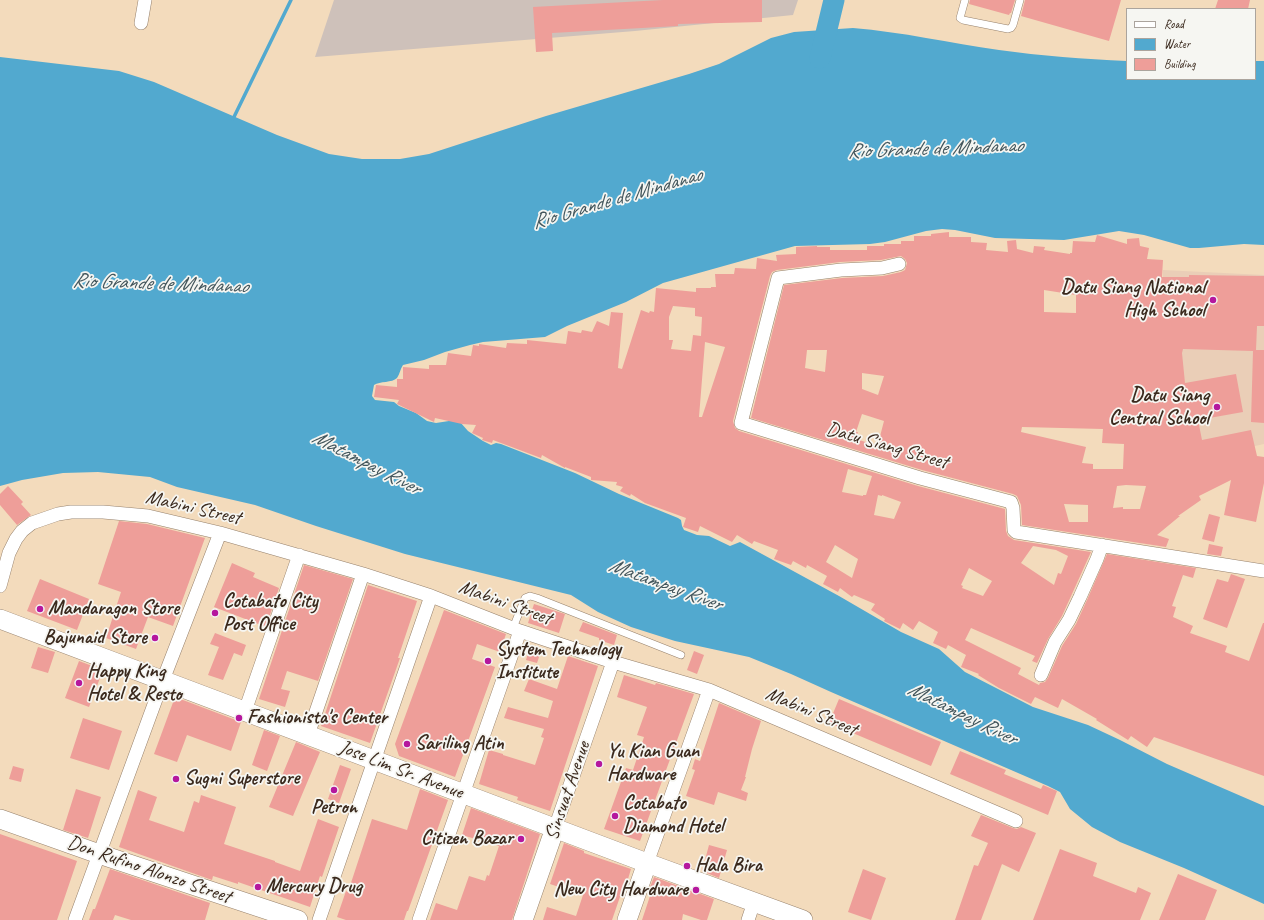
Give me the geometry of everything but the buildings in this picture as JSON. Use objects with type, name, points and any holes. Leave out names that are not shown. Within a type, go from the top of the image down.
[{"type":"main road","name":"Jose Lim Sr. Avenue","points":[[0,619],[646,863],[751,911],[802,920]]},
{"type":"main road","name":"Don Rufino Alonzo Street","points":[[0,819],[99,854],[298,920]]},
{"type":"main road","name":"Sinsuat Avenue","points":[[523,920],[555,828]]},
{"type":"main road","points":[[627,920],[646,863]]},
{"type":"street","points":[[141,23],[145,0]]},
{"type":"street","name":"Datu Siang Street","points":[[899,264],[882,268],[780,276],[778,278],[741,423],[920,478],[1012,502],[1014,530],[1016,532],[1264,572]]},
{"type":"street","name":"Mabini Street","points":[[0,586],[9,554],[16,540],[22,531],[32,523],[58,514],[90,511],[148,516],[220,533],[363,574],[431,596],[516,629],[614,662],[709,690],[1016,821]]},
{"type":"street","points":[[75,920],[163,680],[220,533]]},
{"type":"street","points":[[1041,674],[1055,642],[1069,620],[1080,597],[1102,545]]},
{"type":"street","points":[[245,711],[299,555]]},
{"type":"street","points":[[308,735],[363,574]]},
{"type":"street","points":[[319,920],[431,596]]},
{"type":"street","points":[[419,920],[463,793],[516,629]]},
{"type":"street","name":"Sinsuat Avenue","points":[[555,828],[614,662]]},
{"type":"street","points":[[646,863],[709,690]]},
{"type":"lane","points":[[964,0],[960,18],[963,20],[1008,29],[1013,25],[1020,0]]},
{"type":"lane","points":[[516,629],[525,598],[530,596],[591,618],[680,655]]},
{"type":"shaded area","points":[[334,0],[798,0],[793,15],[635,31],[315,57]]},
{"type":"shaded area","name":"Datu Siang Central School","points":[[1163,270],[1264,275],[1264,444],[1183,462],[1162,325]]},
{"type":"water","points":[[853,28],[890,32],[1015,52],[1126,61],[1126,80],[1256,80],[1256,61],[1264,61],[1264,245],[1244,244],[1190,248],[1144,235],[1119,231],[1064,240],[995,238],[942,229],[926,231],[885,242],[870,244],[795,246],[663,283],[626,302],[567,326],[545,337],[483,342],[403,365],[395,380],[374,385],[372,396],[375,400],[394,402],[399,406],[416,413],[427,421],[436,423],[452,420],[460,422],[468,431],[491,445],[496,443],[501,444],[575,473],[619,494],[678,518],[681,520],[684,530],[697,535],[709,536],[730,546],[740,542],[901,632],[939,649],[965,672],[1033,707],[1088,725],[1167,764],[1264,806],[1264,904],[1184,868],[1120,842],[1092,827],[1070,809],[1060,792],[1048,786],[749,657],[675,641],[631,627],[598,612],[571,595],[405,554],[255,505],[177,487],[150,477],[98,472],[63,473],[22,480],[0,486],[0,57],[119,71],[154,82],[277,135],[329,154],[362,159],[400,159],[429,154],[546,116],[689,74],[719,64],[771,38],[794,32]]},
{"type":"waterway","points":[[233,119],[291,0]]},
{"type":"waterway","points":[[820,58],[834,0]]},
{"type":"place","name":"Datu Siang National High School","points":[[1213,300]]},
{"type":"place","name":"Datu Siang Central School","points":[[1217,407]]},
{"type":"place","name":"Mandaragon Store","points":[[40,609]]},
{"type":"place","name":"Cotabato City Post Office","points":[[215,613]]},
{"type":"place","name":"Bajunaid Store","points":[[155,638]]},
{"type":"place","name":"System Technology Institute","points":[[488,661]]},
{"type":"place","name":"Happy King Hotel & Resto","points":[[79,683]]},
{"type":"place","name":"Fashionista's Center","points":[[239,718]]},
{"type":"place","name":"Sariling Atin","points":[[407,744]]},
{"type":"place","name":"Yu Kian Guan Hardware","points":[[599,764]]},
{"type":"place","name":"Sugni Superstore","points":[[176,779]]},
{"type":"place","name":"Petron","points":[[334,790]]},
{"type":"place","name":"Cotabato Diamond Hotel","points":[[615,816]]},
{"type":"place","name":"Citizen Bazar","points":[[521,839]]},
{"type":"place","name":"Hala Bira","points":[[687,866]]},
{"type":"place","name":"Mercury Drug","points":[[258,887]]},
{"type":"place","name":"New City Hardware","points":[[696,890]]},
{"type":"water label","name":"Rio Grande de Mindanao","points":[[935,149]]},
{"type":"water label","name":"Rio Grande de Mindanao","points":[[617,199]]},
{"type":"water label","name":"Rio Grande de Mindanao","points":[[160,284]]},
{"type":"water label","name":"Matampay River","points":[[366,463]]},
{"type":"water label","name":"Matampay River","points":[[665,585]]},
{"type":"water label","name":"Matampay River","points":[[962,714]]}]
